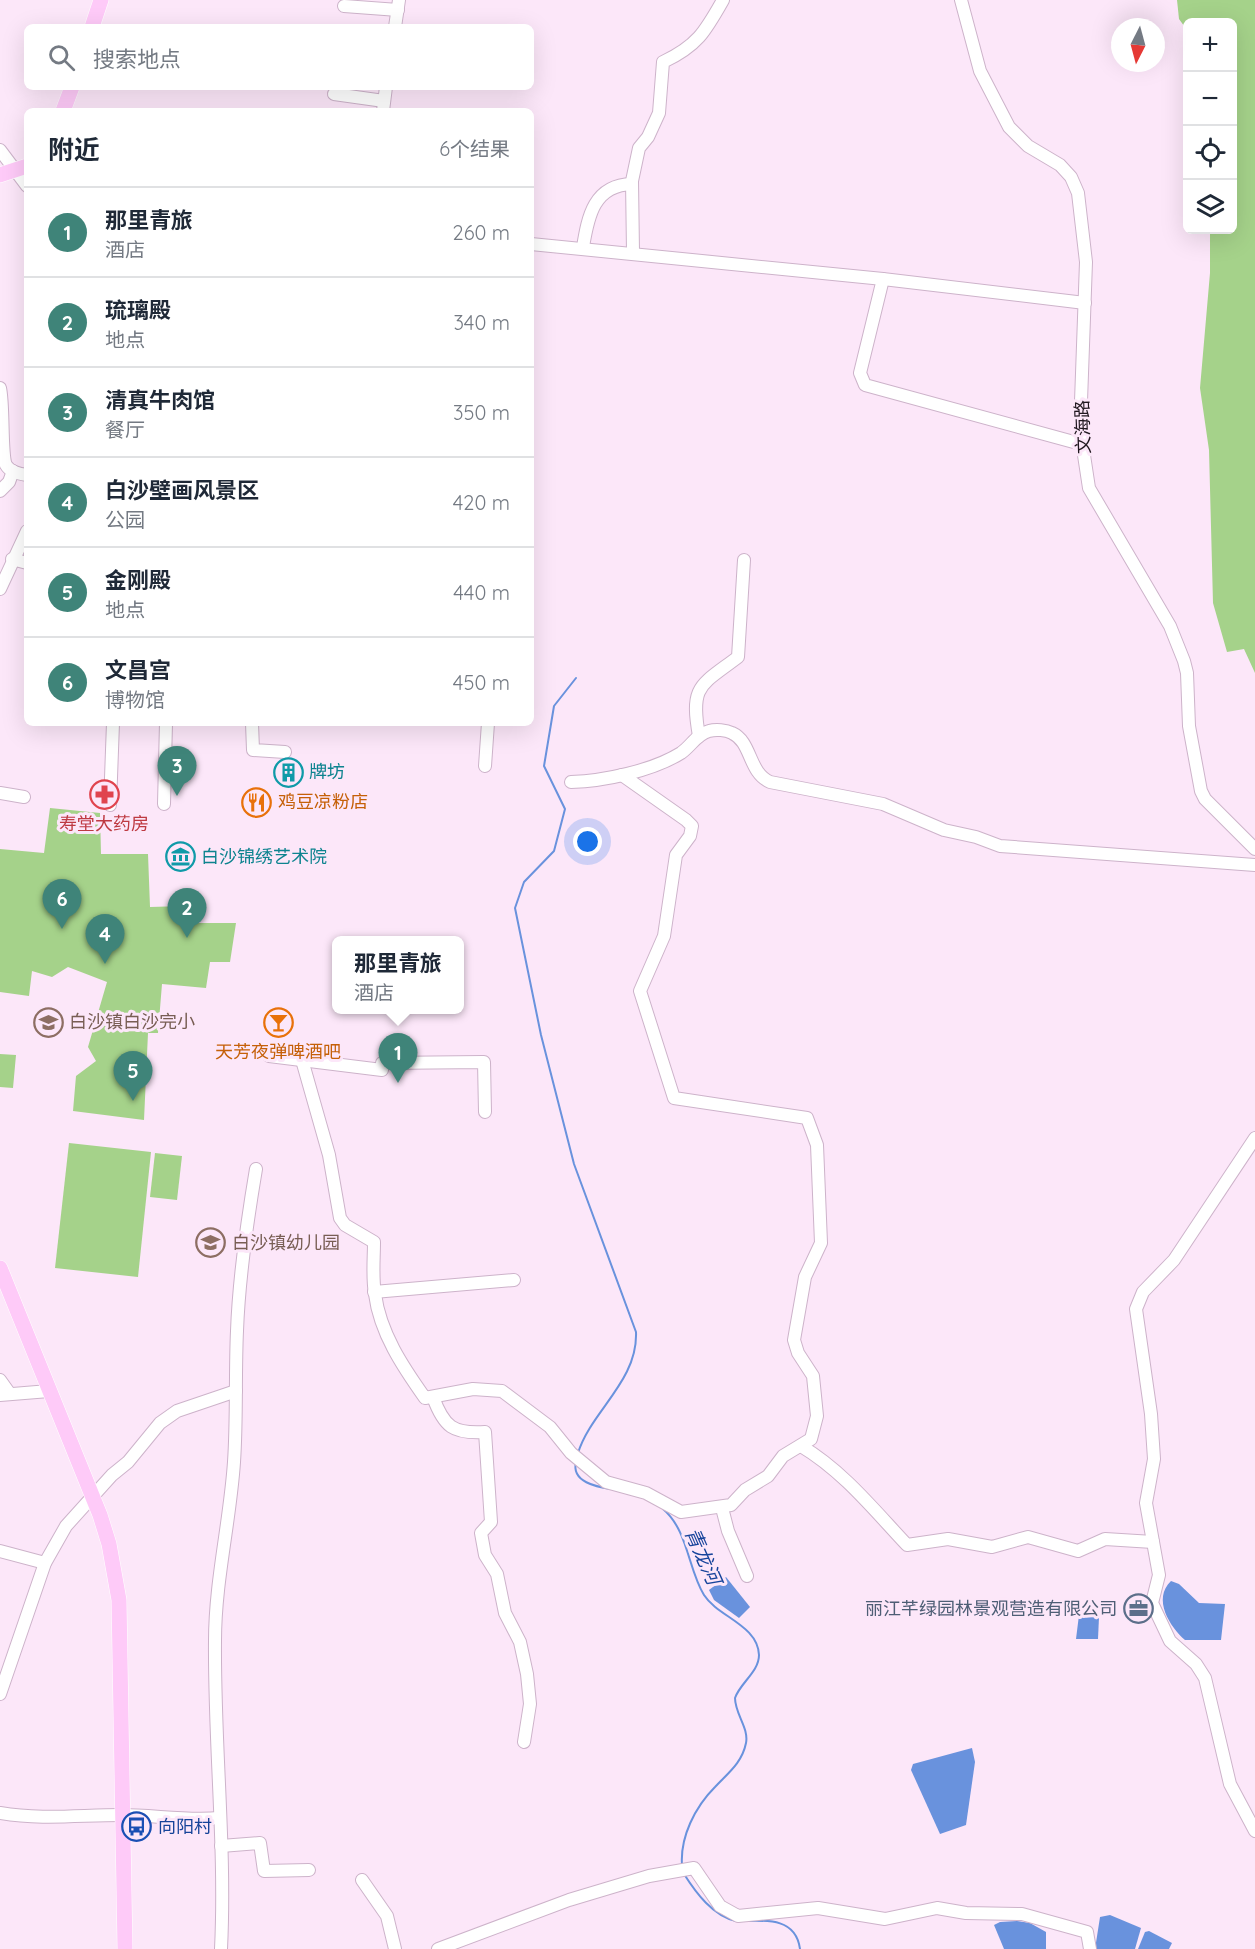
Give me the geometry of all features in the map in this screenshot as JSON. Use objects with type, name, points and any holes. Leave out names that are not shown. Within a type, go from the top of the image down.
[{"type":"main road","points":[[93,24],[101,0]]},
{"type":"main road","points":[[64,108],[71,90]]},
{"type":"main road","points":[[0,1268],[92,1496],[109,1544],[119,1600],[125,1949]]},
{"type":"street","points":[[633,252],[632,183],[639,148],[648,137],[657,119],[663,62],[696,43],[706,31],[723,0]]},
{"type":"street","name":"文海路","points":[[961,0],[980,71],[1009,127],[1028,146],[1060,165],[1075,185],[1080,200],[1086,248],[1082,444],[1089,488],[1170,626],[1184,661],[1187,673],[1189,726],[1201,791],[1205,799],[1255,849]]},
{"type":"street","points":[[344,6],[398,5],[395,24]]},
{"type":"street","points":[[334,94],[383,106],[386,90]]},
{"type":"street","points":[[0,150],[24,183]]},
{"type":"street","points":[[582,247],[588,217],[596,201],[612,188],[632,183]]},
{"type":"street","points":[[534,243],[883,279],[1085,303]]},
{"type":"street","points":[[883,279],[860,373],[865,385],[1082,444]]},
{"type":"street","points":[[0,388],[4,413],[5,462],[13,471],[24,474]]},
{"type":"street","points":[[0,491],[9,482],[13,471]]},
{"type":"street","points":[[0,589],[24,537]]},
{"type":"street","points":[[12,559],[24,562]]},
{"type":"street","points":[[699,736],[695,697],[698,689],[738,657],[744,560]]},
{"type":"street","points":[[110,805],[113,726]]},
{"type":"street","points":[[164,804],[166,726]]},
{"type":"street","points":[[252,726],[253,750],[285,752]]},
{"type":"street","points":[[485,766],[488,726]]},
{"type":"street","points":[[570,782],[622,775],[652,766],[682,752],[699,736],[717,730],[737,736],[756,771],[770,782],[875,802],[913,815],[944,830],[969,835],[1000,846],[1255,865]]},
{"type":"street","points":[[302,1060],[329,1155],[340,1218],[345,1225],[374,1242],[374,1292],[380,1317],[397,1357],[425,1398],[473,1389],[502,1391],[550,1427],[571,1453],[606,1482],[646,1493],[678,1512],[731,1505],[745,1490],[768,1476],[786,1454],[801,1446],[814,1434],[817,1416],[813,1376],[798,1353],[794,1340],[805,1277],[821,1242],[816,1139],[807,1118],[674,1098],[640,991],[664,936],[676,855],[690,836],[692,826],[622,775]]},
{"type":"street","points":[[0,793],[24,797]]},
{"type":"street","points":[[269,1056],[382,1070],[382,1064],[484,1062],[484,1112]]},
{"type":"street","points":[[1255,1138],[1174,1260],[1143,1292],[1137,1304],[1136,1321],[1147,1380],[1154,1459],[1146,1503],[1159,1575],[1152,1597],[1154,1609],[1170,1641],[1196,1664],[1205,1678],[1231,1787],[1255,1831]]},
{"type":"street","points":[[221,1949],[223,1898],[215,1619],[231,1504],[237,1328],[245,1236],[256,1169]]},
{"type":"street","points":[[374,1292],[514,1280]]},
{"type":"street","points":[[0,1380],[5,1394],[49,1391]]},
{"type":"street","points":[[0,1694],[45,1563],[66,1526],[92,1496],[128,1462],[160,1423],[177,1412],[236,1390]]},
{"type":"street","points":[[433,1397],[440,1416],[459,1432],[484,1432],[491,1522],[481,1533],[485,1555],[497,1575],[505,1614],[520,1642],[527,1674],[530,1704],[524,1742]]},
{"type":"street","points":[[801,1446],[836,1471],[907,1545],[948,1539],[992,1547],[1028,1537],[1078,1551],[1106,1539],[1153,1542]]},
{"type":"street","points":[[722,1508],[728,1531],[747,1576]]},
{"type":"street","points":[[0,1551],[45,1563]]},
{"type":"street","points":[[0,1812],[47,1818],[124,1815],[176,1819],[219,1818]]},
{"type":"street","points":[[221,1846],[260,1843],[264,1871],[309,1870]]},
{"type":"street","points":[[438,1949],[550,1905],[649,1876],[694,1868],[720,1906],[738,1916],[815,1908],[885,1919],[937,1908],[966,1913],[1022,1914],[1058,1926],[1081,1928],[1087,1932],[1090,1949]]},
{"type":"street","points":[[362,1880],[389,1922],[395,1949]]},
{"type":"green space","points":[[1177,0],[1255,0],[1255,673],[1244,649],[1227,652],[1213,603],[1209,450],[1200,388],[1210,273],[1210,234],[1237,234],[1237,18],[1183,18],[1183,24],[1179,19]]},
{"type":"green space","points":[[50,808],[100,813],[101,854],[148,854],[150,907],[184,906],[184,923],[236,923],[230,962],[210,962],[206,988],[162,984],[158,1033],[148,1033],[144,1120],[73,1111],[76,1076],[96,1061],[88,1047],[107,982],[68,967],[52,977],[32,971],[29,996],[0,992],[0,849],[44,853]]},
{"type":"green space","points":[[0,1054],[16,1055],[13,1088],[0,1087]]},
{"type":"green space","points":[[69,1143],[151,1152],[138,1277],[55,1268]]},
{"type":"green space","points":[[155,1153],[182,1156],[177,1200],[150,1197]]},
{"type":"water","points":[[726,1577],[750,1607],[739,1618],[714,1600],[709,1590]]},
{"type":"water","points":[[1171,1581],[1179,1584],[1199,1603],[1225,1604],[1221,1640],[1185,1640],[1179,1634],[1169,1620],[1163,1604],[1163,1596]]},
{"type":"water","points":[[1079,1615],[1099,1617],[1098,1639],[1076,1639]]},
{"type":"water","points":[[972,1748],[975,1762],[966,1825],[940,1834],[911,1770],[913,1764]]},
{"type":"water","points":[[1110,1915],[1141,1928],[1135,1949],[1095,1949],[1100,1917]]},
{"type":"water","points":[[1000,1922],[1030,1923],[1046,1932],[1046,1949],[1004,1949],[994,1925]]},
{"type":"water","points":[[1149,1931],[1172,1943],[1169,1949],[1138,1949],[1145,1932]]},
{"type":"waterway","points":[[576,678],[554,706],[544,766],[565,809],[554,851],[524,882],[515,908],[541,1035],[574,1164],[636,1332],[635,1350],[630,1366],[584,1438],[578,1453]]},
{"type":"waterway","name":"青龙河","points":[[576,1462],[575,1469],[581,1479],[592,1485],[611,1489]]},
{"type":"waterway","name":"青龙河","points":[[663,1509],[678,1528],[704,1595],[710,1603],[752,1636],[759,1655],[756,1667],[735,1698],[746,1732],[744,1750],[734,1767],[695,1813],[686,1833],[682,1865]]},
{"type":"waterway","name":"青龙河","points":[[684,1874],[713,1909],[736,1921]]},
{"type":"waterway","name":"青龙河","points":[[745,1921],[780,1923],[793,1932],[800,1949]]},
{"type":"place","name":"牌坊","points":[[288,772]]},
{"type":"place","name":"寿堂大药房","points":[[104,795]]},
{"type":"place","name":"清真牛肉馆","points":[[177,796]]},
{"type":"place","name":"鸡豆凉粉店","points":[[257,802]]},
{"type":"place","name":"白沙锦绣艺术院","points":[[180,857]]},
{"type":"place","name":"文昌宫","points":[[62,929]]},
{"type":"place","name":"琉璃殿","points":[[187,938]]},
{"type":"place","name":"白沙壁画风景区","points":[[105,964]]},
{"type":"place","name":"白沙镇白沙完小","points":[[48,1022]]},
{"type":"place","name":"天芳夜弹啤酒吧","points":[[278,1023]]},
{"type":"place","name":"那里青旅","points":[[398,1083]]},
{"type":"place","name":"金刚殿","points":[[133,1101]]},
{"type":"place","name":"白沙镇幼儿园","points":[[211,1243]]},
{"type":"place","name":"丽江芊绿园林景观营造有限公司","points":[[1138,1609]]},
{"type":"place","name":"向阳村","points":[[137,1827]]}]
